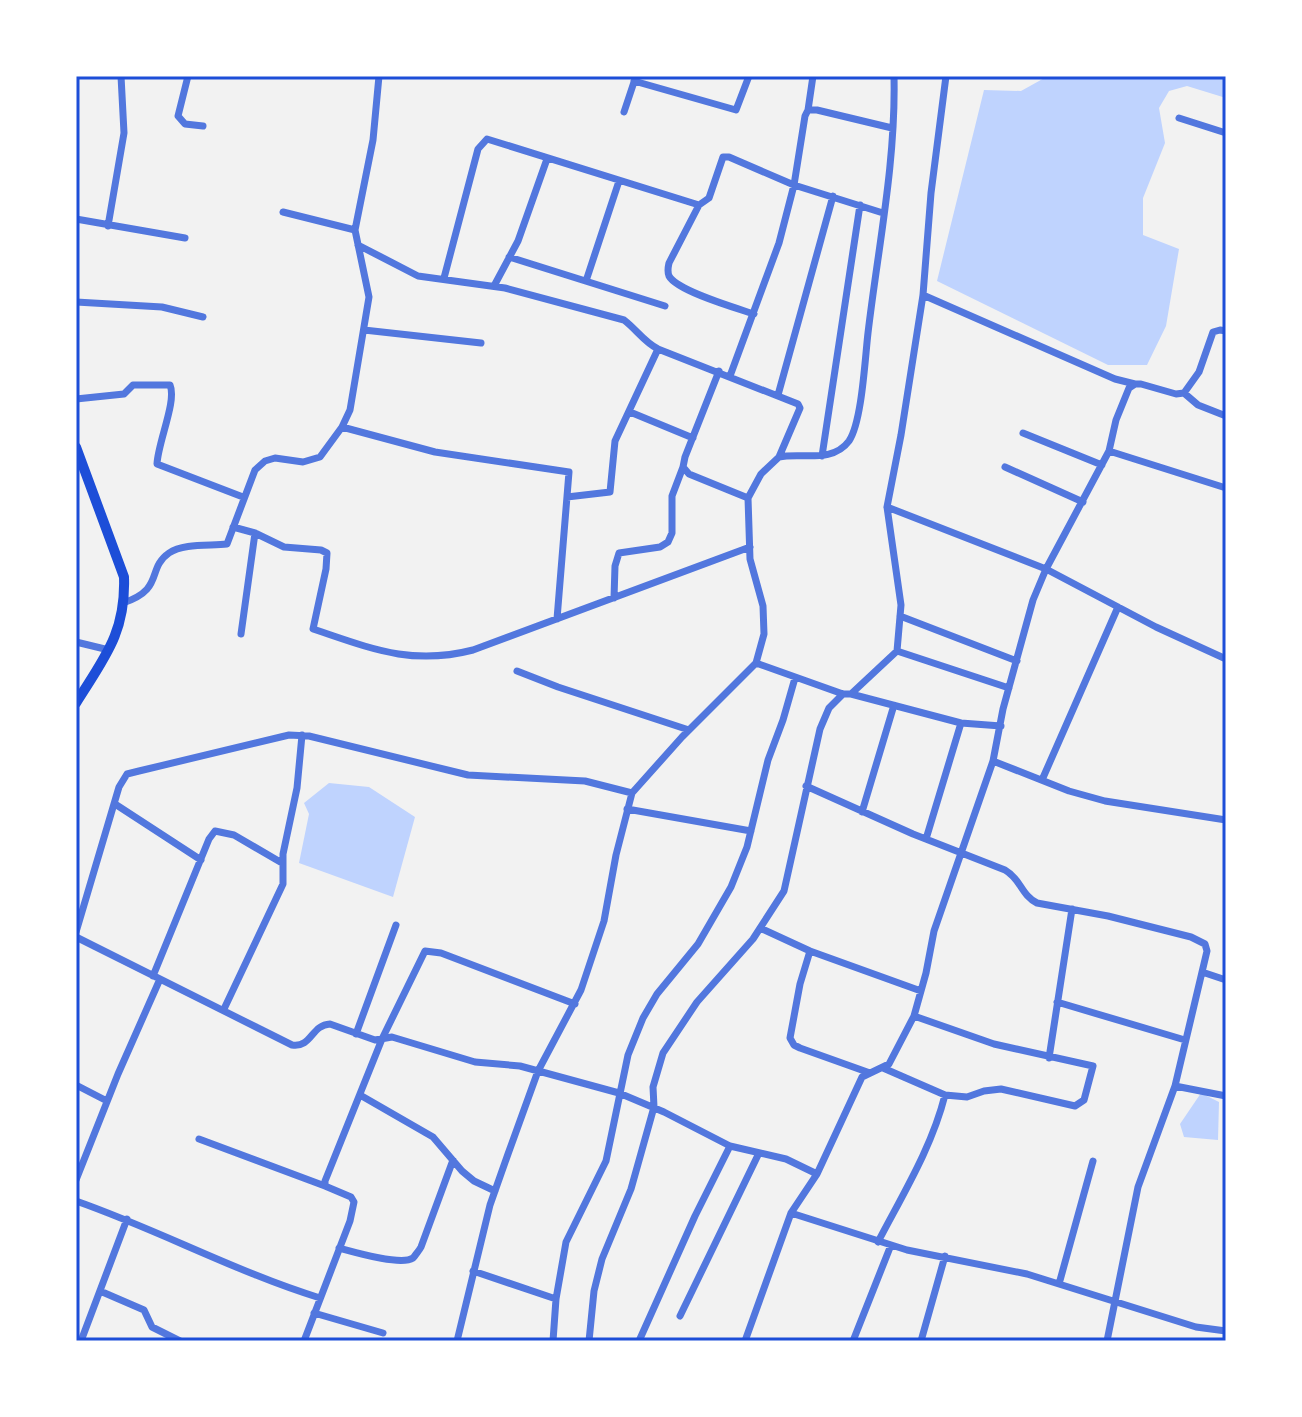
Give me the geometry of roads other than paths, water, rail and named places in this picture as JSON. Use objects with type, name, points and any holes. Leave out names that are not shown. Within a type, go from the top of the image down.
[{"type":"main road","points":[[76,447],[124,577],[120,625],[109,650],[76,703]]},
{"type":"street","points":[[108,226],[124,133],[121,76]]},
{"type":"street","points":[[188,76],[178,116],[185,124],[203,126]]},
{"type":"street","points":[[123,603],[140,597],[149,589],[160,563],[169,553],[184,548],[227,544],[255,470],[265,461],[275,458],[311,461],[320,457],[342,427],[350,410],[369,297],[355,230],[373,140],[379,76]]},
{"type":"street","points":[[624,112],[635,79],[736,110],[749,76]]},
{"type":"street","points":[[730,376],[779,243],[794,185],[813,76]]},
{"type":"street","points":[[779,457],[822,456],[850,440],[854,427],[883,213],[894,76]]},
{"type":"street","points":[[589,1341],[594,1291],[602,1259],[631,1189],[654,1107],[653,1087],[663,1053],[697,1002],[760,928],[784,891],[820,729],[829,708],[897,651],[901,605],[887,507],[923,295],[931,193],[946,76]]},
{"type":"street","points":[[808,110],[892,128]]},
{"type":"street","points":[[1179,118],[1226,133]]},
{"type":"street","points":[[444,278],[478,149],[487,139],[699,205]]},
{"type":"street","points":[[754,314],[699,294],[671,279],[668,272],[669,263],[699,205],[709,198],[723,157],[794,185],[883,213]]},
{"type":"street","points":[[494,286],[509,257],[547,159]]},
{"type":"street","points":[[586,281],[619,181]]},
{"type":"street","points":[[778,395],[833,196]]},
{"type":"street","points":[[822,456],[860,205]]},
{"type":"street","points":[[283,212],[355,230]]},
{"type":"street","points":[[76,219],[185,238]]},
{"type":"street","points":[[358,245],[418,276],[494,286],[624,320],[637,330],[646,343],[778,395],[798,404],[800,408],[779,457],[761,474],[748,498],[750,559],[758,586],[764,634],[756,663],[632,793],[604,921],[575,1004],[538,1071],[495,1191],[457,1341]]},
{"type":"street","points":[[509,257],[665,306]]},
{"type":"street","points":[[923,295],[1115,379],[1176,394],[1189,390],[1213,332],[1226,331]]},
{"type":"street","points":[[76,302],[162,307],[203,317]]},
{"type":"street","points":[[364,330],[481,343]]},
{"type":"street","points":[[567,497],[610,492],[615,441],[658,349]]},
{"type":"street","points":[[614,598],[615,566],[619,553],[660,547],[668,542],[672,533],[672,496],[719,371]]},
{"type":"street","points":[[745,1341],[791,1213],[817,1174],[862,1077],[883,1068],[896,1055],[914,1016],[934,931],[993,761],[1003,709],[1033,600],[1046,569],[1109,451],[1116,420],[1129,388],[1135,384]]},
{"type":"street","points":[[76,399],[124,394],[133,385],[170,385],[172,394],[157,464],[243,497]]},
{"type":"street","points":[[1184,393],[1198,405],[1226,416]]},
{"type":"street","points":[[630,412],[693,438]]},
{"type":"street","points":[[342,427],[435,452],[569,472],[557,619]]},
{"type":"street","points":[[1023,433],[1102,465]]},
{"type":"street","points":[[1109,451],[1226,488]]},
{"type":"street","points":[[683,467],[689,474],[748,498]]},
{"type":"street","points":[[1005,467],[1083,502]]},
{"type":"street","points":[[887,507],[1046,569],[1226,659]]},
{"type":"street","points":[[233,527],[255,533],[284,547],[327,553],[313,629],[382,653],[404,656],[444,657],[473,650],[750,547]]},
{"type":"street","points":[[241,634],[255,533]]},
{"type":"street","points":[[1042,780],[1118,607]]},
{"type":"street","points":[[900,616],[1017,661]]},
{"type":"street","points":[[76,642],[109,650]]},
{"type":"street","points":[[897,651],[1009,688]]},
{"type":"street","points":[[756,663],[834,691],[961,723],[1001,726]]},
{"type":"street","points":[[517,671],[689,730]]},
{"type":"street","points":[[553,1341],[556,1299],[566,1242],[606,1161],[623,1094],[628,1055],[657,994],[698,944],[731,887],[751,831],[768,760],[799,679]]},
{"type":"street","points":[[862,812],[894,705]]},
{"type":"street","points":[[926,839],[961,723]]},
{"type":"street","points":[[632,793],[585,781],[468,775],[339,741],[302,735],[289,735],[127,774],[119,787],[76,934],[292,1045],[307,1043],[322,1024],[330,1024],[375,1040],[392,1037],[475,1062],[520,1066],[623,1094],[730,1146],[786,1159],[817,1174]]},
{"type":"street","points":[[224,1009],[283,884],[282,863],[297,788],[302,735]]},
{"type":"street","points":[[993,761],[1069,791],[1105,801],[1226,820]]},
{"type":"street","points":[[806,786],[1014,875],[1022,892],[1037,903],[1072,909],[1205,944],[1207,951],[1175,1086],[1138,1187],[1107,1341]]},
{"type":"street","points":[[115,804],[201,860]]},
{"type":"street","points":[[627,809],[751,831]]},
{"type":"street","points":[[76,1180],[215,831],[234,835],[282,863]]},
{"type":"street","points":[[1049,1058],[1072,909]]},
{"type":"street","points":[[356,1034],[396,925]]},
{"type":"street","points":[[760,928],[810,951],[921,991]]},
{"type":"street","points":[[325,1186],[382,1039],[425,951],[431,950],[575,1004]]},
{"type":"street","points":[[810,951],[790,1038],[800,1048],[870,1073]]},
{"type":"street","points":[[1202,972],[1226,980]]},
{"type":"street","points":[[1057,1002],[1185,1040]]},
{"type":"street","points":[[883,1068],[945,1095],[967,1097],[1001,1089],[1075,1106],[1084,1100],[1093,1066],[994,1044],[914,1016]]},
{"type":"street","points":[[76,1085],[107,1101]]},
{"type":"street","points":[[1175,1086],[1226,1096]]},
{"type":"street","points":[[360,1095],[433,1137],[474,1181],[495,1191]]},
{"type":"street","points":[[878,1242],[919,1165],[940,1117],[945,1095]]},
{"type":"street","points":[[199,1139],[325,1186],[351,1197],[354,1202],[304,1341]]},
{"type":"street","points":[[639,1341],[730,1146]]},
{"type":"street","points":[[680,1316],[759,1153]]},
{"type":"street","points":[[339,1248],[404,1261],[414,1258],[421,1247],[453,1160]]},
{"type":"street","points":[[1059,1284],[1093,1161]]},
{"type":"street","points":[[76,1201],[127,1219],[274,1284],[320,1298]]},
{"type":"street","points":[[791,1213],[878,1242],[1027,1274],[1196,1327],[1226,1331]]},
{"type":"street","points":[[81,1341],[127,1219]]},
{"type":"street","points":[[853,1341],[891,1245]]},
{"type":"street","points":[[921,1341],[945,1256]]},
{"type":"street","points":[[473,1271],[556,1299]]},
{"type":"street","points":[[100,1291],[144,1310],[159,1337],[180,1341]]},
{"type":"street","points":[[314,1313],[383,1333]]},
{"type":"water","points":[[1048,76],[1226,76],[1226,98],[1187,86],[1169,91],[1159,108],[1165,143],[1143,198],[1143,235],[1179,249],[1166,326],[1147,365],[1108,365],[937,281],[984,90],[1021,91]]},
{"type":"water","points":[[329,783],[369,787],[415,817],[393,897],[299,863],[309,814],[304,803]]},
{"type":"water","points":[[1201,1093],[1219,1102],[1218,1140],[1184,1137],[1180,1124]]}]
